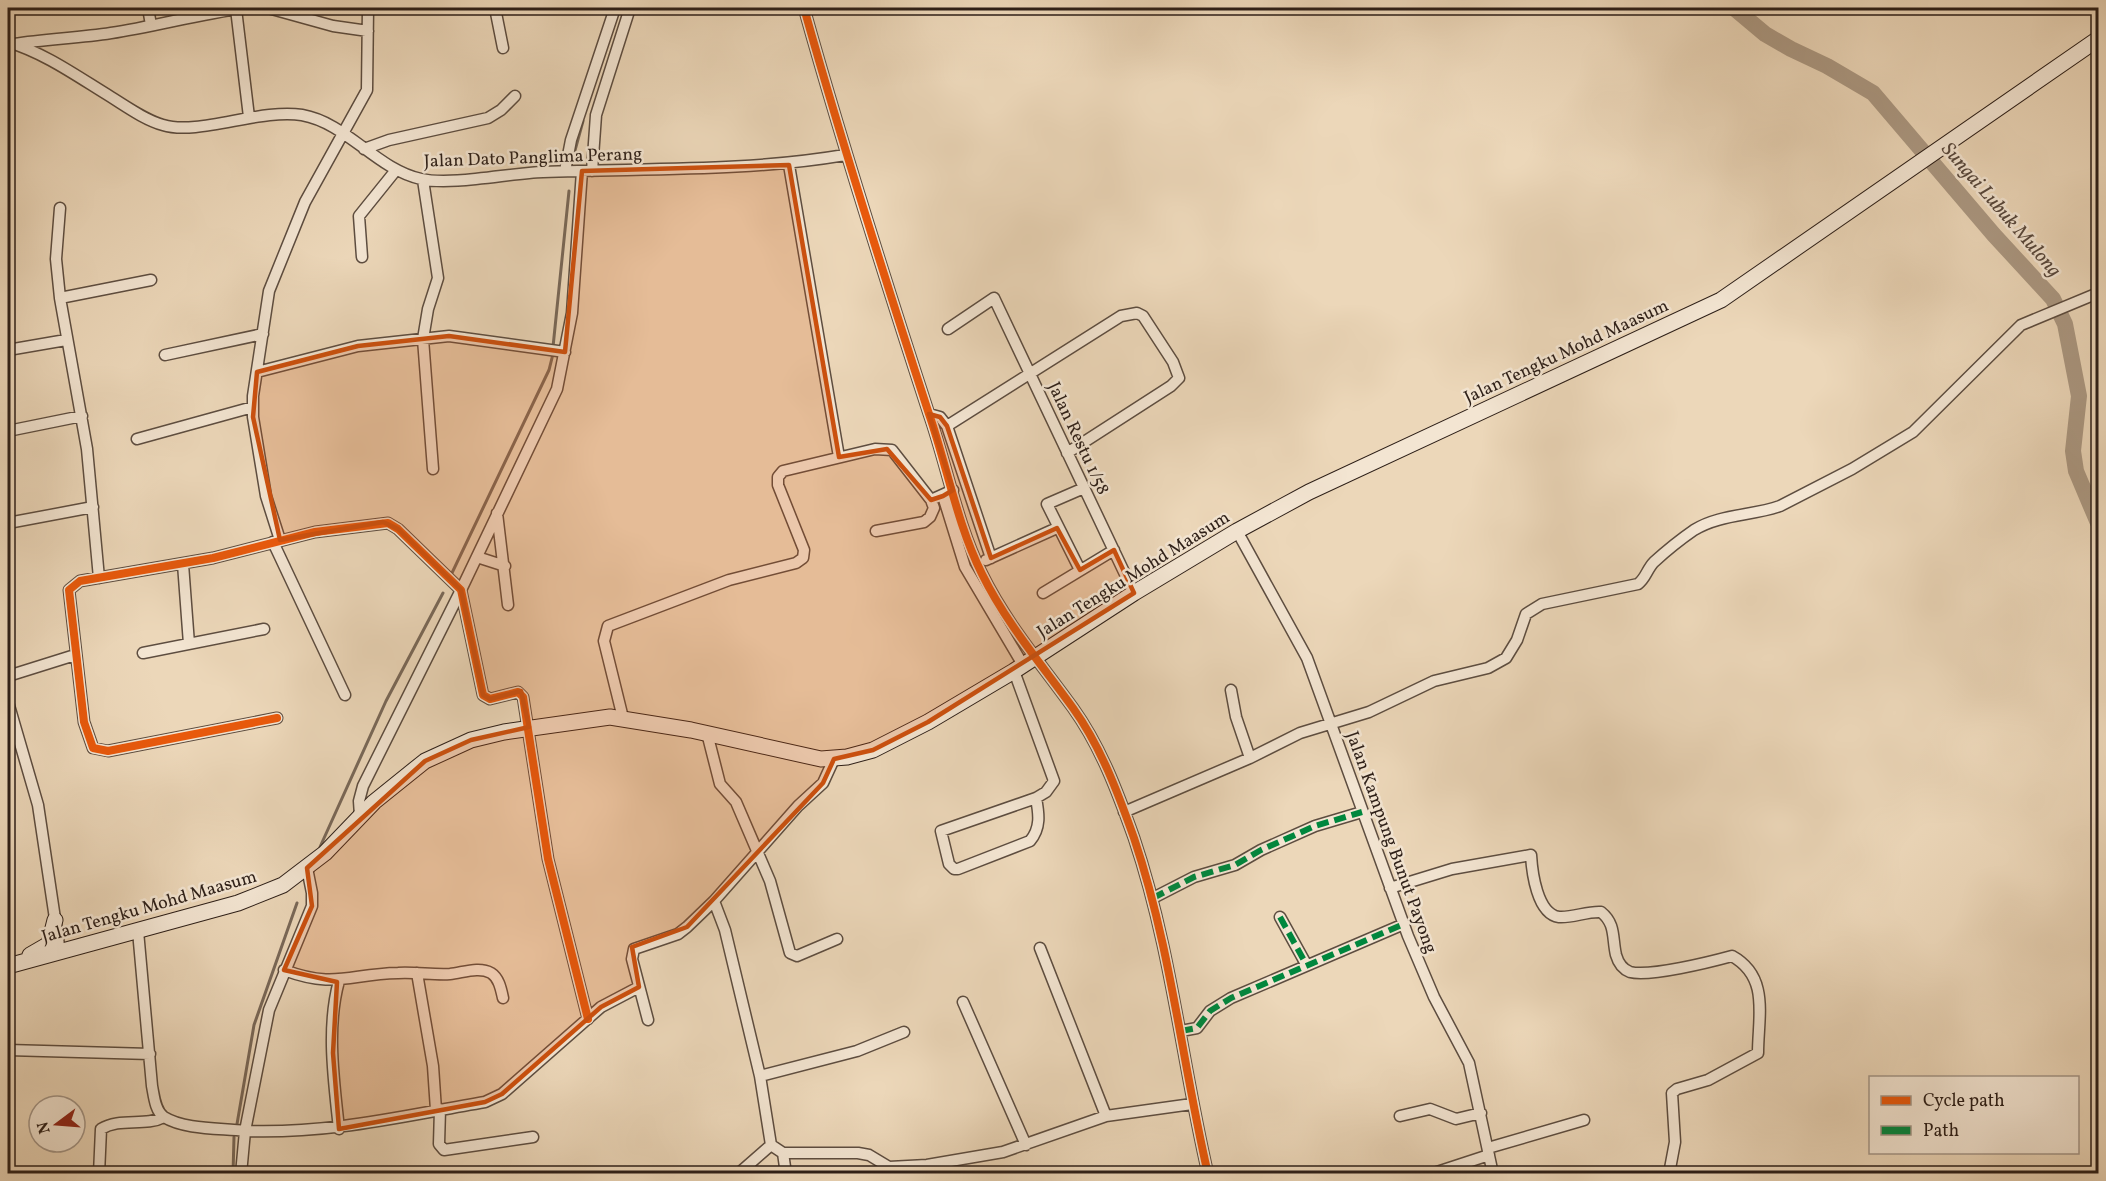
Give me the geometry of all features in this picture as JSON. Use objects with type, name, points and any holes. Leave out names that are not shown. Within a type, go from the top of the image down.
[{"type":"main road","name":"Jalan Tengku Mohd Maasum","points":[[9,965],[263,895],[283,885],[307,868],[400,779],[438,754],[471,740],[529,727],[587,719],[623,718],[821,759],[834,759],[873,750],[928,722],[1024,665],[1134,593],[1237,531],[1362,465],[1712,304],[1987,119],[2098,39]]},
{"type":"main road","points":[[9,965],[48,944],[56,920]]},
{"type":"street","points":[[148,8],[151,25]]},
{"type":"street","points":[[11,43],[108,33],[184,19],[220,8],[240,8],[249,117]]},
{"type":"street","points":[[268,8],[333,26],[368,31]]},
{"type":"street","points":[[345,695],[277,541],[263,482],[253,407],[269,291],[276,271],[305,201],[367,90],[368,8]]},
{"type":"street","points":[[495,8],[503,48]]},
{"type":"street","points":[[565,171],[571,140],[615,8]]},
{"type":"street","points":[[360,816],[359,801],[363,786],[461,590],[556,388],[557,351],[574,292],[587,171],[596,115],[630,8]]},
{"type":"street","points":[[804,8],[845,155],[929,414],[965,567],[1024,665],[1074,710],[1099,751],[1124,812],[1153,898],[1181,1031],[1192,1104],[1208,1173]]},
{"type":"street","name":"Jalan Dato Panglima Perang","points":[[11,43],[59,65],[132,110],[164,126],[200,125],[249,117],[302,115],[321,121],[396,170],[423,180],[565,171],[789,165],[845,155]]},
{"type":"street","points":[[364,149],[389,140],[488,118],[501,110],[515,96]]},
{"type":"street","points":[[789,165],[839,457]]},
{"type":"street","points":[[362,257],[359,216],[396,170]]},
{"type":"street","points":[[423,180],[438,278],[428,309],[423,339],[433,469]]},
{"type":"street","points":[[60,208],[56,260],[60,298],[82,416],[99,578]]},
{"type":"street","points":[[60,298],[151,280]]},
{"type":"street","points":[[1124,812],[1250,758],[1300,733],[1369,712],[1434,681],[1488,668],[1506,658],[1517,640],[1526,614],[1542,604],[1638,584],[1644,580],[1652,564],[1694,530],[1708,522],[1780,506],[1892,446],[1913,432],[1995,348],[2021,325],[2098,293]]},
{"type":"street","name":"Jalan Restu 1/58","points":[[948,329],[994,298],[1134,593]]},
{"type":"street","points":[[947,426],[1121,316],[1137,313],[1143,316],[1173,362],[1179,378],[1171,386],[1067,453]]},
{"type":"street","points":[[165,355],[263,334]]},
{"type":"street","points":[[257,372],[358,345],[449,336],[557,351]]},
{"type":"street","points":[[8,350],[66,340]]},
{"type":"street","points":[[137,439],[253,407]]},
{"type":"street","points":[[929,414],[940,417],[947,426],[991,558]]},
{"type":"street","points":[[8,431],[82,416]]},
{"type":"street","points":[[623,718],[604,641],[608,626],[729,580],[796,563],[803,558],[804,550],[778,485],[778,477],[783,471],[880,448],[891,450],[932,500],[934,508],[924,522],[876,531]]},
{"type":"street","points":[[1080,570],[1047,504],[1084,488]]},
{"type":"street","points":[[932,500],[948,493]]},
{"type":"street","points":[[948,493],[1024,665],[1054,781],[1046,792],[1036,798],[941,831],[949,864],[954,869],[958,869],[1030,841],[1040,818],[1036,798]]},
{"type":"street","points":[[8,523],[93,507]]},
{"type":"street","points":[[498,513],[506,567],[508,605]]},
{"type":"street","points":[[277,718],[108,751],[98,750],[90,743],[85,728],[69,590],[80,581],[183,564],[315,532],[388,523],[398,529],[461,590],[480,692],[490,699],[515,692],[520,694],[529,727],[548,859],[588,1019]]},
{"type":"street","points":[[978,564],[1057,528]]},
{"type":"street","name":"Jalan Kampung Bunut Payong","points":[[1237,531],[1307,658],[1404,924],[1434,997],[1464,1048],[1493,1173]]},
{"type":"street","points":[[1043,593],[1113,550]]},
{"type":"street","points":[[477,557],[506,567]]},
{"type":"street","points":[[183,564],[189,644]]},
{"type":"street","points":[[143,653],[264,629]]},
{"type":"street","points":[[8,676],[75,655]]},
{"type":"street","points":[[1231,690],[1236,717],[1250,758]]},
{"type":"street","points":[[8,702],[38,805],[60,952]]},
{"type":"street","points":[[707,734],[720,784],[736,802],[770,881],[792,956],[837,939]]},
{"type":"street","points":[[648,1020],[632,959],[634,949],[678,934],[714,901],[798,806],[823,783],[834,759]]},
{"type":"street","points":[[1153,898],[1194,877],[1235,865],[1261,850],[1315,826],[1362,812]]},
{"type":"street","points":[[1390,888],[1452,869],[1531,855],[1538,892],[1550,913],[1560,917],[1601,912],[1609,919],[1616,955],[1625,969],[1633,972],[1682,968],[1731,956],[1748,967],[1761,1006],[1758,1053],[1708,1080],[1677,1089],[1672,1094],[1675,1142],[1669,1173]]},
{"type":"street","points":[[241,1173],[245,1131],[269,1010],[284,969],[312,906],[311,881],[307,868]]},
{"type":"street","points":[[714,901],[724,930],[760,1076],[771,1145],[783,1153],[858,1153],[869,1155],[889,1167],[927,1165],[1003,1152],[1106,1116],[1192,1104]]},
{"type":"street","points":[[1280,917],[1306,964]]},
{"type":"street","points":[[1181,1031],[1199,1026],[1206,1015],[1231,998],[1404,924]]},
{"type":"street","points":[[138,931],[154,1100],[164,1117]]},
{"type":"street","points":[[1040,948],[1106,1116]]},
{"type":"street","points":[[284,969],[305,977],[339,981],[381,974],[487,971],[496,978],[503,998]]},
{"type":"street","points":[[417,973],[433,1066],[439,1144],[444,1150],[533,1137]]},
{"type":"street","points":[[339,981],[334,1012],[333,1053],[339,1129]]},
{"type":"street","points":[[99,1173],[101,1128],[127,1122],[154,1121],[164,1117],[185,1124],[245,1131],[284,1132],[339,1129],[485,1102],[502,1094],[608,1003],[639,987]]},
{"type":"street","points":[[963,1002],[1026,1145]]},
{"type":"street","points":[[760,1076],[857,1051],[904,1032]]},
{"type":"street","points":[[8,1050],[150,1054]]},
{"type":"street","points":[[1400,1116],[1430,1109],[1460,1119],[1480,1113]]},
{"type":"street","points":[[1431,1173],[1584,1120]]},
{"type":"street","points":[[735,1173],[771,1145]]},
{"type":"street","points":[[783,1153],[786,1173]]},
{"type":"highlighted area","points":[[789,165],[839,457],[887,449],[931,500],[943,496],[953,490],[929,414],[940,417],[947,426],[991,558],[1057,528],[1080,570],[1114,550],[1134,593],[928,722],[873,750],[834,759],[823,783],[687,927],[632,947],[639,987],[601,1007],[502,1094],[485,1102],[339,1129],[333,1053],[337,982],[284,970],[312,906],[307,868],[425,761],[471,740],[529,727],[521,691],[490,699],[483,695],[461,590],[398,529],[383,522],[280,540],[253,417],[257,372],[358,346],[449,336],[565,352],[582,171]]},
{"type":"waterway","name":"Sungai Lubuk Mulong","points":[[1734,8],[1765,34],[1873,93],[1994,235],[2053,299],[2065,324],[2079,396],[2073,451],[2076,471],[2098,523]]},
{"type":"waterway","points":[[574,154],[583,121]]},
{"type":"waterway","points":[[553,347],[569,191]]},
{"type":"waterway","points":[[451,575],[549,370],[553,354]]},
{"type":"waterway","points":[[320,847],[386,701],[443,593]]},
{"type":"waterway","points":[[237,1124],[254,1025],[297,903]]},
{"type":"waterway","points":[[233,1174],[234,1137]]},
{"type":"marked path","points":[[1153,898],[1194,877],[1235,865],[1261,850],[1315,826],[1362,812]]},
{"type":"marked path","points":[[1280,917],[1306,964]]},
{"type":"marked path","points":[[1181,1031],[1197,1028],[1210,1011],[1231,998],[1404,924]]},
{"type":"cycle path","points":[[804,8],[864,211],[973,555],[1002,610],[1092,738],[1115,787],[1134,838],[1158,921],[1208,1174]]},
{"type":"cycle path","points":[[277,718],[108,751],[93,748],[84,722],[69,590],[80,581],[213,558],[315,532],[388,523],[398,529],[461,590],[483,695],[490,699],[518,692],[523,697],[548,859],[588,1019]]}]
